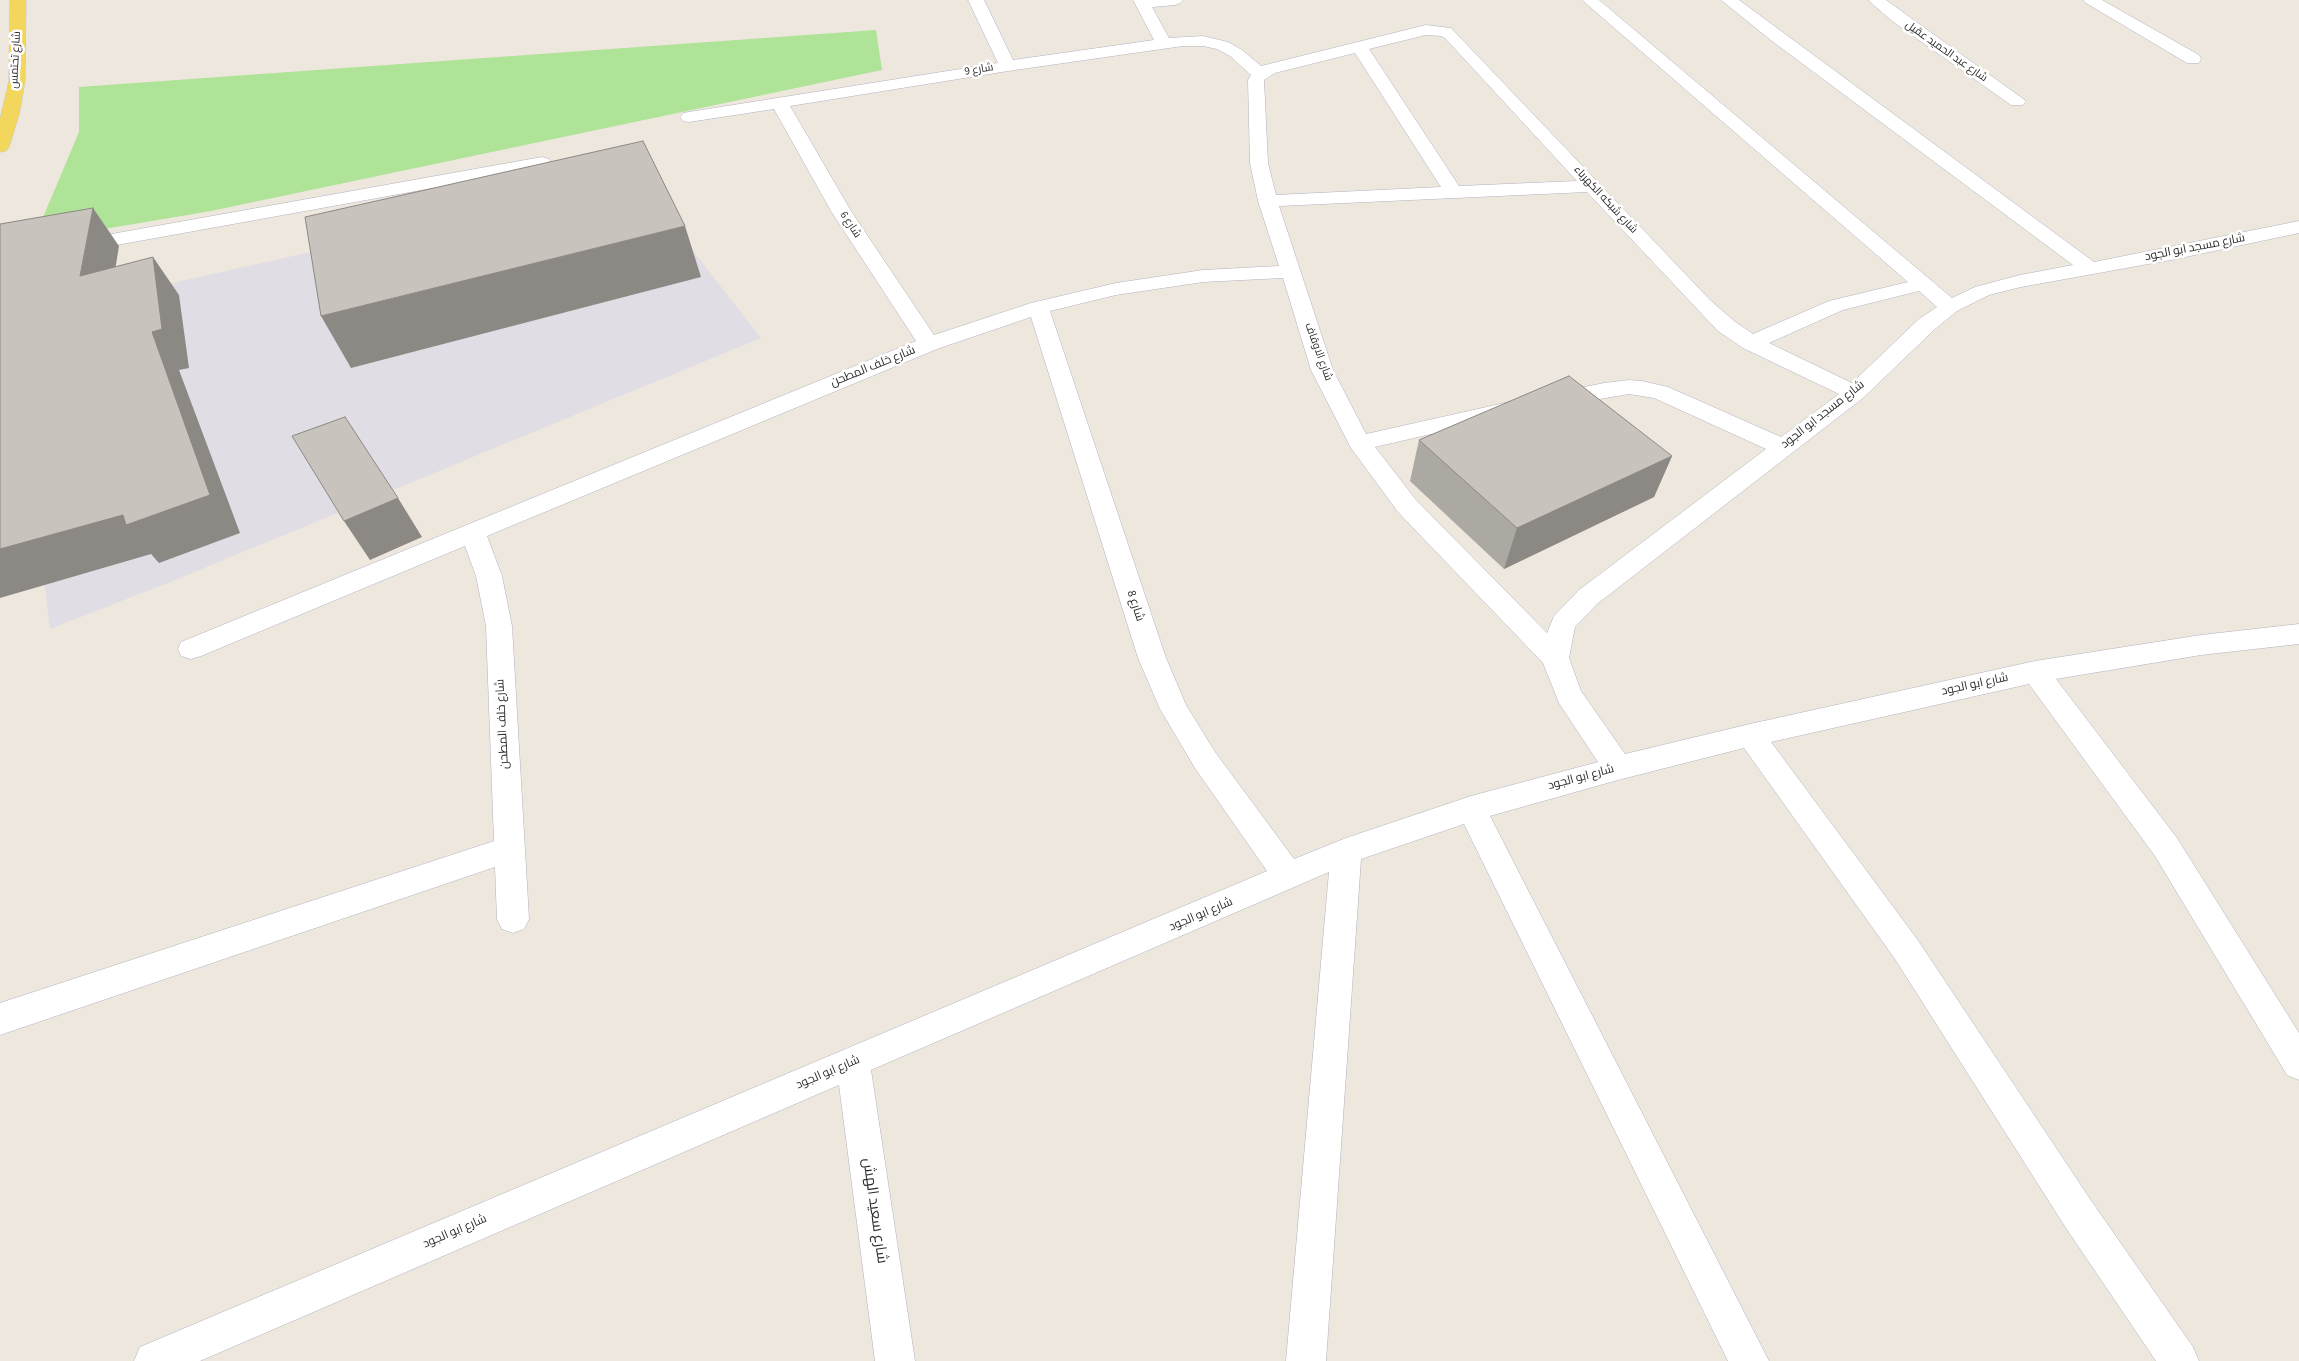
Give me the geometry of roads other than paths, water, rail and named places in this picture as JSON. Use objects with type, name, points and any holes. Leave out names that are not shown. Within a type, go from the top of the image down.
[{"type":"main road","name":"شارع تحتمس","points":[[0,147],[10,115],[17,81],[18,0]]},
{"type":"street","points":[[976,0],[1008,66]]},
{"type":"street","points":[[1164,44],[1142,2],[1175,0]]},
{"type":"street","points":[[1590,0],[1780,164],[1925,284],[1950,307]]},
{"type":"street","points":[[1729,0],[2090,268]]},
{"type":"street","name":"شارع عبد الحميد عقيل","points":[[1876,0],[1898,18],[2017,101]]},
{"type":"street","points":[[2091,0],[2193,59]]},
{"type":"street","name":"شارع شبكه الكهرباء","points":[[1359,46],[1426,30],[1445,31],[1451,35],[1591,186],[1726,326],[1751,343],[1855,393]]},
{"type":"street","name":"شارع 9","points":[[690,117],[1008,66],[1164,44],[1204,41],[1222,45],[1236,53],[1260,74]]},
{"type":"street","points":[[1260,74],[1269,69],[1359,46],[1453,192]]},
{"type":"street","name":"شارع الاوقاف","points":[[1260,74],[1256,80],[1259,163],[1268,201],[1322,370],[1359,443],[1407,506],[1555,658]]},
{"type":"street","name":"شارع 6","points":[[779,102],[841,211],[929,344]]},
{"type":"street","points":[[58,249],[542,163]]},
{"type":"street","points":[[1268,201],[1591,186]]},
{"type":"street","name":"شارع مسجد ابو الجود","points":[[1555,658],[1563,623],[1588,597],[1855,393],[1927,324],[1950,307],[1982,291],[2001,286],[2176,253],[2299,227]]},
{"type":"street","name":"شارع خلف المطحن","points":[[191,649],[929,344],[1038,307],[1116,289],[1203,276],[1291,272]]},
{"type":"street","points":[[1751,343],[1836,305],[1925,284]]},
{"type":"street","name":"شارع 8","points":[[1038,307],[1152,658],[1174,709],[1205,760],[1289,877]]},
{"type":"street","points":[[1359,443],[1560,398],[1629,387],[1660,392],[1782,447]]},
{"type":"street","name":"شارع خلف المطحن","points":[[473,532],[488,576],[498,626],[513,919]]},
{"type":"street","name":"شارع ابو الجود","points":[[154,1361],[1346,851],[1471,809],[1618,768],[1750,735],[2036,672],[2201,646],[2299,634]]},
{"type":"street","points":[[1555,658],[1569,695],[1618,768]]},
{"type":"street","points":[[2036,672],[2166,847],[2252,991],[2299,1063]]},
{"type":"street","points":[[1750,735],[1906,949],[2079,1214],[2179,1361]]},
{"type":"street","points":[[1471,809],[1749,1361]]},
{"type":"street","points":[[0,1019],[509,849]]},
{"type":"street","points":[[1306,1361],[1346,851]]},
{"type":"street","name":"شارع سعيد الهش","points":[[853,1062],[895,1361]]}]
